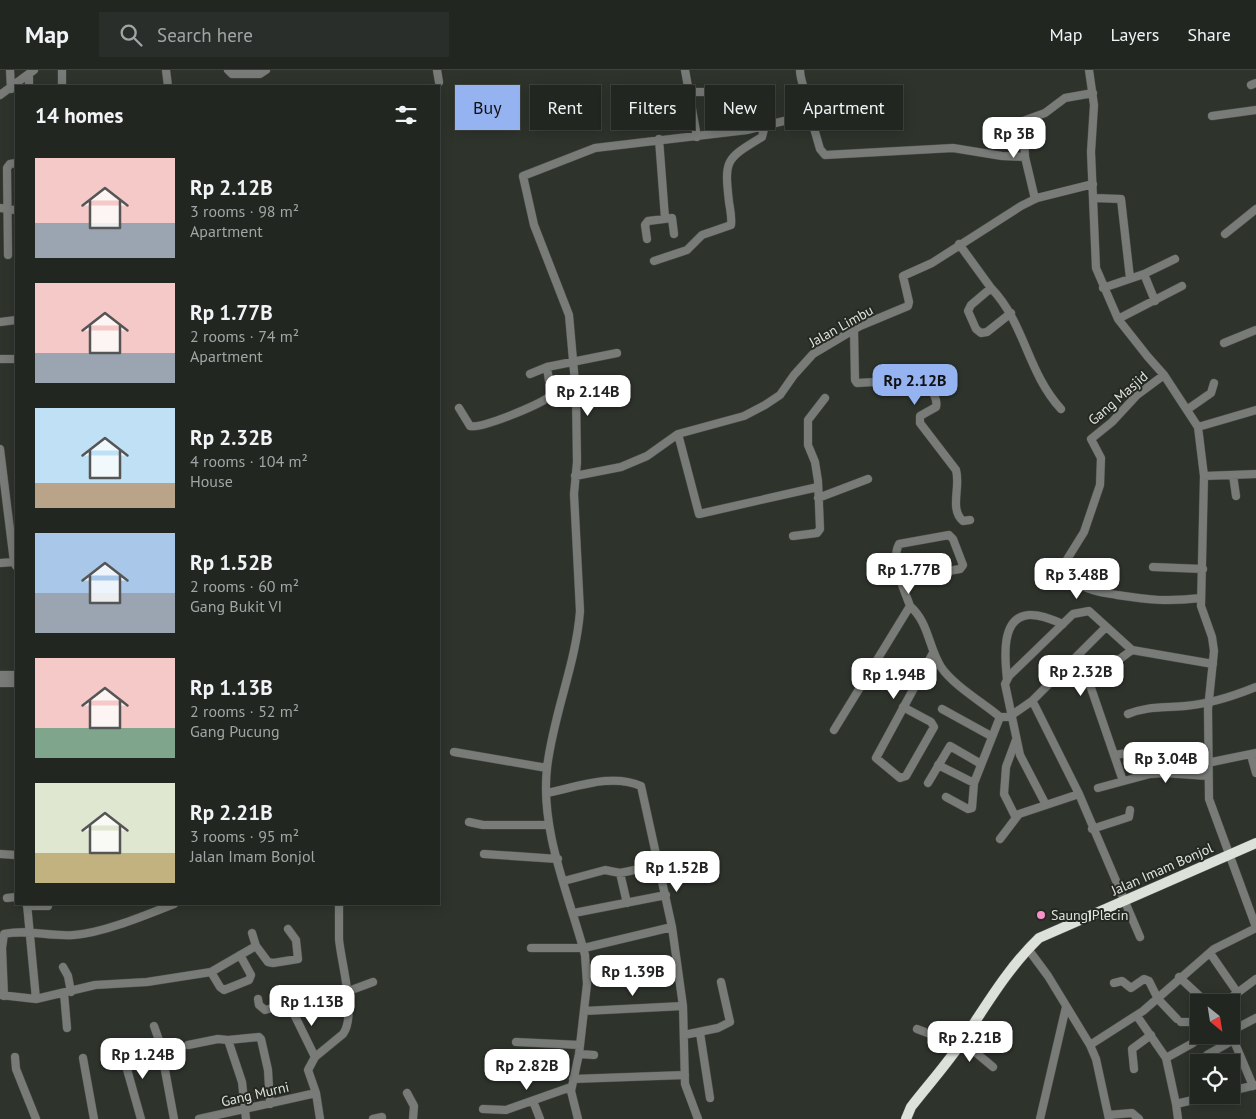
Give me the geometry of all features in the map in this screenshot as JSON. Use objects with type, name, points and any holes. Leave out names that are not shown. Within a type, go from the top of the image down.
[{"type":"highway","name":"Jalan Imam Bonjol","points":[[906,1119],[911,1107],[959,1045],[991,996],[1028,949],[1044,936],[1256,843]]},
{"type":"street","points":[[10,70],[11,89]]},
{"type":"street","points":[[62,70],[62,85]]},
{"type":"street","points":[[166,70],[168,85]]},
{"type":"street","points":[[228,70],[232,74],[260,74],[266,70]]},
{"type":"street","points":[[437,70],[439,82]]},
{"type":"street","points":[[685,70],[688,85]]},
{"type":"street","points":[[800,70],[802,85]]},
{"type":"street","points":[[1089,70],[1093,93],[1093,184],[1096,268],[1118,319],[1148,358],[1164,375],[1198,426],[1204,476],[1202,614],[1212,636],[1213,664],[1208,763],[1209,799],[1256,928],[1210,953],[1137,1016],[1090,1045]]},
{"type":"street","points":[[16,85],[31,73]]},
{"type":"street","points":[[0,95],[15,86]]},
{"type":"street","points":[[1035,199],[1026,157],[1023,121],[1045,113],[1065,98],[1093,93]]},
{"type":"street","points":[[1212,116],[1256,110]]},
{"type":"street","points":[[695,124],[697,137]]},
{"type":"street","points":[[578,1119],[572,1104],[572,1083],[579,1054],[587,969],[584,948],[549,825],[547,793],[547,768],[578,628],[580,611],[575,476],[577,462],[576,394],[569,315],[534,225],[523,176],[595,148],[659,139],[697,137],[737,130]]},
{"type":"street","points":[[654,261],[687,250],[702,235],[731,225],[726,174],[727,165],[733,156],[762,138],[764,130]]},
{"type":"street","points":[[814,130],[820,149],[825,155],[954,148],[1002,156],[1026,157]]},
{"type":"street","points":[[659,139],[665,218]]},
{"type":"street","points":[[8,255],[3,209],[7,168],[10,164],[15,163]]},
{"type":"street","name":"Jalan Limbu","points":[[575,476],[621,467],[647,456],[678,434],[744,416],[765,405],[780,395],[813,354],[854,330],[908,306],[909,302],[903,276],[932,263],[959,244],[1035,199],[1093,184]]},
{"type":"street","points":[[1095,198],[1121,199],[1130,278]]},
{"type":"street","points":[[1225,234],[1256,209]]},
{"type":"street","points":[[647,239],[645,224],[665,218],[674,220],[674,234]]},
{"type":"street","points":[[959,244],[1011,313],[1042,386],[1061,408]]},
{"type":"street","points":[[1103,288],[1144,274],[1176,259]]},
{"type":"street","points":[[1144,274],[1155,301]]},
{"type":"street","points":[[1118,319],[1182,286]]},
{"type":"street","points":[[991,288],[971,305],[968,310],[976,329],[981,333],[987,332],[1011,313]]},
{"type":"street","points":[[0,322],[15,320]]},
{"type":"street","points":[[854,330],[855,382],[892,381],[914,373],[922,378],[935,397],[936,407],[920,416],[920,423],[956,470],[959,479],[956,509],[963,521],[970,520]]},
{"type":"street","points":[[1224,342],[1256,330]]},
{"type":"street","points":[[530,374],[546,368],[617,353]]},
{"type":"street","points":[[0,360],[15,359]]},
{"type":"street","points":[[459,408],[467,422],[474,427],[547,399],[551,395],[546,368]]},
{"type":"street","name":"Gang Masjid","points":[[1164,375],[1137,395],[1091,441],[1101,458],[1100,485],[1084,532],[1068,555],[1066,562],[1069,572],[1086,588],[1107,594],[1171,602],[1201,598]]},
{"type":"street","points":[[1188,409],[1211,393],[1214,383]]},
{"type":"street","points":[[792,536],[819,532],[818,487],[815,462],[808,445],[808,420],[825,398]]},
{"type":"street","points":[[1198,426],[1256,410]]},
{"type":"street","points":[[678,434],[699,514],[818,487]]},
{"type":"street","points":[[0,449],[15,562],[0,563]]},
{"type":"street","points":[[1204,476],[1256,474]]},
{"type":"street","points":[[1233,475],[1236,496]]},
{"type":"street","points":[[818,498],[868,479]]},
{"type":"street","points":[[7,506],[15,504]]},
{"type":"street","points":[[900,580],[960,569],[963,565],[953,539],[949,535],[899,544],[896,551],[900,580],[910,606],[920,615],[929,633],[933,653],[950,677],[1005,719],[1032,701],[1105,628]]},
{"type":"street","points":[[1153,567],[1203,569]]},
{"type":"street","points":[[834,730],[910,606]]},
{"type":"street","points":[[1007,679],[1073,614],[1089,611],[1105,628],[1132,650],[1213,664]]},
{"type":"street","points":[[1046,805],[1020,755],[1005,684],[1007,679],[1006,640],[1010,628],[1026,615],[1035,615],[1064,624]]},
{"type":"street","points":[[1123,781],[1090,685],[1094,678],[1132,650]]},
{"type":"street","points":[[903,707],[931,722],[934,726],[906,776],[900,778],[876,758],[903,707],[933,653]]},
{"type":"street","points":[[0,675],[15,675]]},
{"type":"street","points":[[0,683],[15,683]]},
{"type":"street","points":[[1128,714],[1141,709],[1187,706],[1210,702],[1256,687]]},
{"type":"street","points":[[1032,701],[1079,794],[1123,902],[1140,937]]},
{"type":"street","points":[[942,709],[991,736]]},
{"type":"street","points":[[946,797],[970,809],[974,800],[974,783],[1000,717]]},
{"type":"street","points":[[1015,816],[1004,794],[1006,767],[1016,738]]},
{"type":"street","points":[[928,783],[950,746],[981,764]]},
{"type":"street","points":[[1115,755],[1151,749],[1155,754],[1158,773]]},
{"type":"street","points":[[454,752],[547,768]]},
{"type":"street","points":[[1208,763],[1253,754],[1256,773]]},
{"type":"street","points":[[938,765],[974,783]]},
{"type":"street","points":[[1098,788],[1158,773],[1208,776]]},
{"type":"street","points":[[547,793],[612,780],[623,780],[641,786],[672,927],[683,1006],[685,1076],[689,1098],[698,1119]]},
{"type":"street","points":[[1000,839],[1015,816],[1079,794]]},
{"type":"street","points":[[1092,829],[1129,817],[1130,810]]},
{"type":"street","points":[[469,822],[483,825],[549,825]]},
{"type":"street","points":[[0,854],[15,855]]},
{"type":"street","points":[[484,854],[558,859]]},
{"type":"street","points":[[564,881],[605,870],[620,872],[659,865]]},
{"type":"street","points":[[620,872],[627,903]]},
{"type":"street","points":[[574,913],[666,895]]},
{"type":"street","points":[[7,898],[15,897]]},
{"type":"street","points":[[36,999],[34,966],[28,932],[27,905],[48,906]]},
{"type":"street","points":[[171,905],[96,932],[76,935],[28,932],[7,933],[2,936],[2,995],[36,999],[95,985],[148,982],[211,972],[256,946]]},
{"type":"street","points":[[320,1119],[316,1092],[308,1070],[315,1057],[346,1030],[348,1017],[339,939],[339,905]]},
{"type":"street","points":[[531,948],[584,948],[672,927]]},
{"type":"street","points":[[288,929],[296,940],[298,959],[302,967]]},
{"type":"street","points":[[252,933],[256,946],[268,962],[298,959]]},
{"type":"street","points":[[1028,949],[1090,1045],[1096,1059],[1108,1117],[1132,1112],[1138,1119]]},
{"type":"street","points":[[1210,953],[1237,992]]},
{"type":"street","points":[[211,972],[224,990],[249,980],[251,975],[240,955]]},
{"type":"street","points":[[63,967],[68,976],[67,1028]]},
{"type":"street","points":[[1180,977],[1198,994]]},
{"type":"street","points":[[1114,983],[1122,981],[1131,988],[1146,979],[1158,998],[1179,1021],[1190,1022]]},
{"type":"street","points":[[1235,994],[1256,979]]},
{"type":"street","points":[[346,992],[372,982]]},
{"type":"street","points":[[684,1034],[700,1033],[724,1026],[730,1022],[721,982]]},
{"type":"street","points":[[258,999],[260,1005],[265,1010],[287,1004],[290,1006],[315,1057]]},
{"type":"street","points":[[584,1011],[683,1006]]},
{"type":"street","points":[[1040,1119],[1066,1007]]},
{"type":"street","points":[[1137,1016],[1166,1058],[1178,1119]]},
{"type":"street","points":[[1240,1029],[1256,1018]]},
{"type":"street","points":[[154,1026],[165,1064],[174,1119]]},
{"type":"street","points":[[917,1029],[933,1035],[941,1032],[992,1067]]},
{"type":"street","points":[[700,1033],[710,1098]]},
{"type":"street","points":[[1134,1069],[1132,1049],[1151,1035]]},
{"type":"street","points":[[188,1045],[218,1039],[258,1037],[261,1039],[268,1070],[270,1104]]},
{"type":"street","points":[[228,1040],[242,1082],[246,1119]]},
{"type":"street","points":[[516,1042],[580,1044]]},
{"type":"street","points":[[1166,1058],[1191,1044]]},
{"type":"street","points":[[1209,1054],[1221,1044]]},
{"type":"street","points":[[1236,1044],[1254,1086],[1240,1089]]},
{"type":"street","points":[[121,1048],[141,1119]]},
{"type":"street","points":[[579,1054],[594,1056]]},
{"type":"street","points":[[14,1057],[16,1069],[36,1119]]},
{"type":"street","points":[[83,1058],[94,1119]]},
{"type":"street","points":[[483,1109],[506,1110],[533,1101],[572,1083],[685,1076]]},
{"type":"street","name":"Gang Murni","points":[[199,1119],[316,1092]]},
{"type":"street","points":[[407,1093],[414,1106],[413,1119]]},
{"type":"street","points":[[533,1101],[540,1119]]},
{"type":"street","points":[[1176,1104],[1190,1101]]},
{"type":"street","points":[[373,1119],[382,1117]]},
{"type":"place","name":"Saung Plecin","points":[[1041,915]]}]
